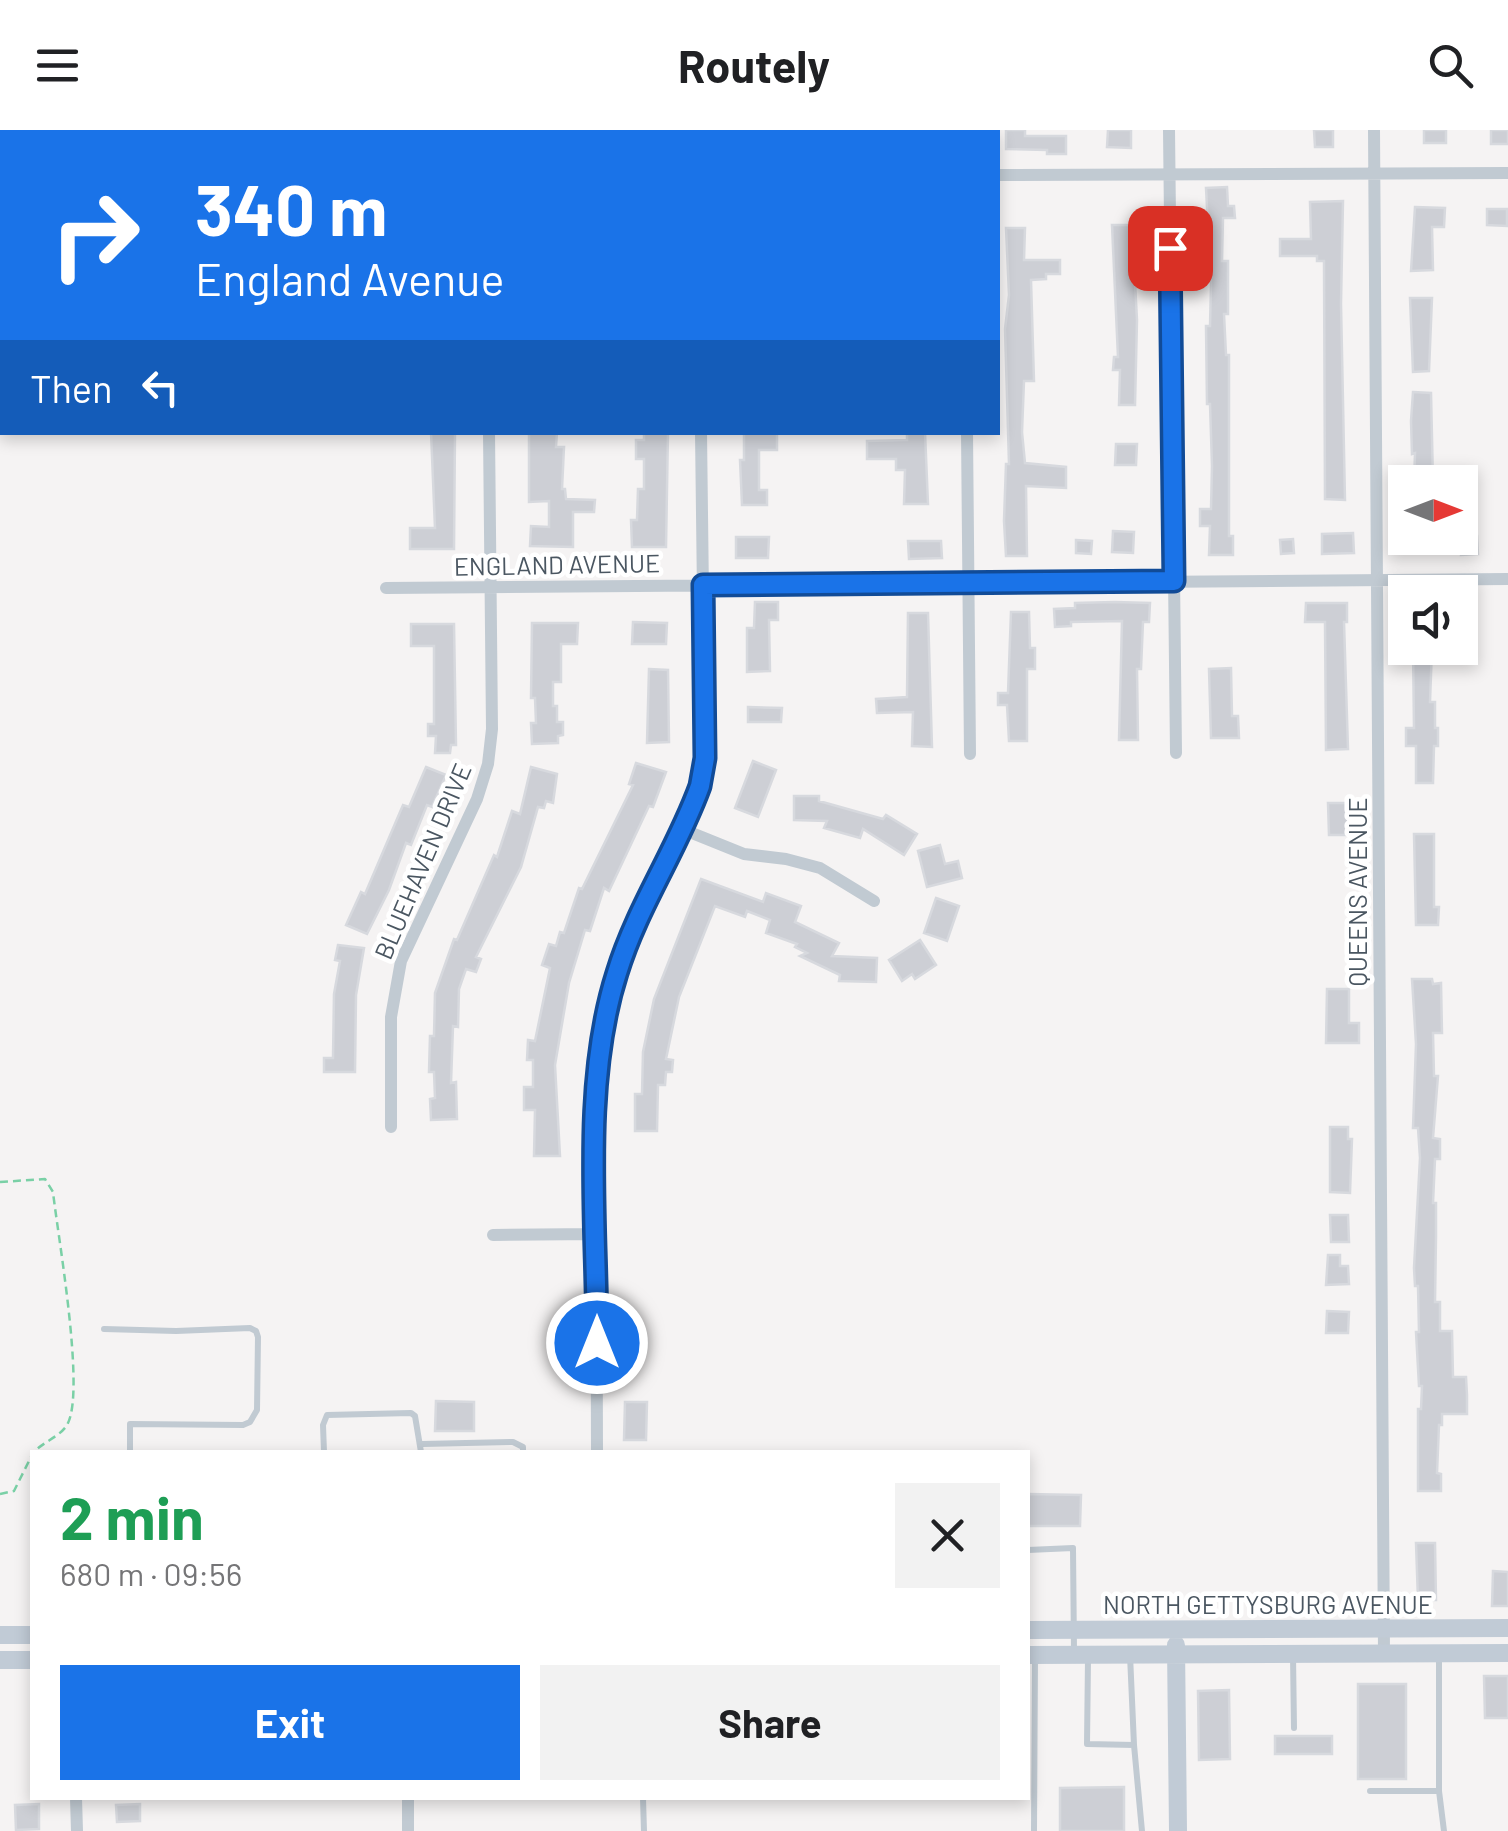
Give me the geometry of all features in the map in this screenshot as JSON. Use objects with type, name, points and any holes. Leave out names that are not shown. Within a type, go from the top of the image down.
[{"type":"main road","name":"NORTH GETTYSBURG AVENUE","points":[[1032,1630],[1508,1628]]},
{"type":"main road","points":[[1032,1630],[1032,1655]]},
{"type":"main road","points":[[1177,1630],[1178,1831]]},
{"type":"main road","points":[[0,1635],[30,1635]]},
{"type":"main road","name":"NORTH GETTYSBURG AVENUE","points":[[1032,1655],[1508,1653]]},
{"type":"main road","points":[[0,1660],[30,1660]]},
{"type":"street","points":[[1169,130],[1176,754]]},
{"type":"street","name":"QUEENS AVENUE","points":[[1374,130],[1384,1653]]},
{"type":"street","points":[[1000,175],[1508,173]]},
{"type":"street","name":"BLUEHAVEN DRIVE","points":[[391,1126],[391,1017],[400,961],[477,799],[488,764],[492,729],[489,435]]},
{"type":"street","points":[[597,1450],[597,1070],[606,1008],[629,937],[700,786],[705,758],[701,435]]},
{"type":"street","points":[[967,435],[970,754]]},
{"type":"street","name":"ENGLAND AVENUE","points":[[386,588],[1508,579]]},
{"type":"street","points":[[682,828],[744,854],[820,868],[874,901]]},
{"type":"street","points":[[493,1235],[596,1234]]},
{"type":"street","points":[[76,1800],[77,1831]]},
{"type":"street","points":[[408,1800],[408,1831]]},
{"type":"lane","points":[[104,1329],[250,1328],[258,1336],[257,1410],[250,1422],[130,1424],[130,1450]]},
{"type":"lane","points":[[324,1450],[323,1425],[327,1415],[351,1412],[411,1413],[416,1416],[422,1448],[513,1442],[523,1450]]},
{"type":"lane","points":[[1030,1550],[1073,1548],[1074,1630],[1081,1655],[1087,1744],[1134,1745]]},
{"type":"lane","points":[[1439,1653],[1439,1791],[1444,1831]]},
{"type":"lane","points":[[1130,1654],[1142,1831]]},
{"type":"lane","points":[[1294,1654],[1294,1728]]},
{"type":"lane","points":[[1032,1655],[1034,1831]]},
{"type":"lane","points":[[1370,1791],[1439,1791]]},
{"type":"lane","points":[[642,1800],[644,1831]]},
{"type":"path","points":[[0,1182],[45,1179],[55,1211],[73,1354],[73,1411],[66,1428],[38,1450]]},
{"type":"path","points":[[0,1494],[14,1491],[30,1460]]},
{"type":"building","points":[[1006,130],[1025,130],[1025,136],[1066,136],[1066,154],[1006,149]]},
{"type":"building","points":[[1108,130],[1131,130],[1131,148],[1107,147]]},
{"type":"building","points":[[1314,130],[1333,130],[1333,147],[1315,147]]},
{"type":"building","points":[[1424,130],[1446,130],[1446,143],[1424,143]]},
{"type":"building","points":[[1491,130],[1508,130],[1508,144],[1491,144]]},
{"type":"building","points":[[1227,187],[1228,206],[1234,206],[1235,218],[1223,218],[1222,261],[1228,261],[1228,314],[1224,314],[1229,355],[1229,536],[1233,536],[1233,555],[1209,555],[1210,526],[1200,526],[1200,509],[1211,509],[1212,466],[1207,404],[1206,326],[1210,326],[1211,284],[1206,188]]},
{"type":"building","points":[[1343,201],[1345,500],[1325,499],[1324,261],[1317,261],[1317,256],[1280,256],[1280,239],[1311,239],[1310,202]]},
{"type":"building","points":[[1415,207],[1445,208],[1444,227],[1432,227],[1433,270],[1411,271]]},
{"type":"building","points":[[1487,209],[1507,209],[1507,226],[1487,225]]},
{"type":"building","points":[[1112,225],[1132,225],[1137,320],[1135,405],[1119,405],[1120,370],[1113,370],[1114,357],[1118,357]]},
{"type":"building","points":[[1006,228],[1025,228],[1024,260],[1060,260],[1060,274],[1031,280],[1034,381],[1024,381],[1022,432],[1025,463],[1066,467],[1066,488],[1026,486],[1027,556],[1006,556]]},
{"type":"building","points":[[1410,298],[1432,298],[1429,371],[1413,372]]},
{"type":"building","points":[[1413,392],[1431,393],[1433,465],[1415,465]]},
{"type":"building","points":[[431,435],[455,435],[454,549],[410,549],[410,528],[435,528]]},
{"type":"building","points":[[529,435],[557,435],[556,447],[564,447],[562,489],[566,499],[595,500],[594,512],[573,512],[573,547],[530,546],[531,526],[549,527],[549,501],[529,502]]},
{"type":"building","points":[[644,435],[668,435],[666,547],[632,547],[631,520],[637,520],[638,489],[644,489],[644,459],[636,459],[636,440],[644,440]]},
{"type":"building","points":[[744,435],[777,435],[777,450],[759,450],[759,490],[767,490],[767,505],[742,505],[740,460],[744,460]]},
{"type":"building","points":[[907,435],[925,435],[928,504],[904,504],[905,470],[896,470],[896,459],[867,459],[867,441],[907,440]]},
{"type":"building","points":[[1116,444],[1137,444],[1136,465],[1115,465]]},
{"type":"building","points":[[1113,531],[1134,532],[1133,553],[1112,552]]},
{"type":"building","points":[[1353,533],[1354,553],[1322,554],[1322,534]]},
{"type":"building","points":[[736,537],[769,537],[768,558],[736,558]]},
{"type":"building","points":[[1293,539],[1294,553],[1281,554],[1280,540]]},
{"type":"building","points":[[1076,540],[1092,541],[1091,554],[1076,553]]},
{"type":"building","points":[[908,541],[941,541],[942,558],[909,559]]},
{"type":"building","points":[[755,602],[778,602],[778,620],[769,620],[770,671],[747,672],[747,628],[754,628]]},
{"type":"building","points":[[1075,603],[1150,603],[1149,622],[1143,622],[1141,669],[1137,669],[1138,740],[1119,740],[1122,621],[1071,622],[1071,626],[1055,627],[1054,609],[1075,608]]},
{"type":"building","points":[[1306,603],[1347,603],[1344,622],[1348,749],[1326,750],[1325,622],[1305,622]]},
{"type":"building","points":[[1011,612],[1029,612],[1030,648],[1035,648],[1035,669],[1027,669],[1027,741],[1009,741],[1007,705],[998,705],[998,693],[1008,693]]},
{"type":"building","points":[[908,613],[928,613],[932,747],[912,746],[913,712],[877,713],[876,699],[907,697]]},
{"type":"building","points":[[633,622],[667,623],[666,644],[632,644]]},
{"type":"building","points":[[532,623],[578,623],[577,644],[561,644],[561,682],[553,682],[557,722],[563,722],[563,735],[558,736],[558,743],[532,744],[531,723],[536,723],[535,698],[531,698]]},
{"type":"building","points":[[411,624],[454,624],[456,745],[451,745],[450,753],[435,753],[436,736],[428,736],[428,724],[434,724],[434,646],[411,646]]},
{"type":"building","points":[[1413,665],[1431,665],[1430,702],[1435,702],[1438,728],[1433,783],[1416,783],[1416,746],[1406,746],[1406,728],[1414,728]]},
{"type":"building","points":[[1231,668],[1232,716],[1238,716],[1239,738],[1211,738],[1209,669]]},
{"type":"building","points":[[649,669],[668,670],[669,742],[647,743]]},
{"type":"building","points":[[748,707],[782,708],[781,722],[748,722]]},
{"type":"building","points":[[753,761],[776,770],[758,817],[735,808]]},
{"type":"building","points":[[636,763],[666,772],[653,807],[649,806],[609,891],[604,888],[590,931],[585,930],[569,983],[555,1065],[560,1156],[534,1156],[535,1110],[524,1110],[524,1087],[533,1087],[533,1060],[527,1060],[528,1040],[535,1041],[550,968],[542,965],[549,944],[556,946],[560,932],[564,933],[579,888],[582,889],[633,785],[629,784]]},
{"type":"building","points":[[426,767],[446,775],[432,807],[427,805],[411,845],[406,843],[367,934],[346,925],[361,892],[365,894],[403,805],[409,807]]},
{"type":"building","points":[[531,767],[557,774],[553,803],[546,801],[544,808],[538,807],[521,867],[476,957],[481,959],[476,972],[466,969],[459,989],[451,1083],[456,1082],[457,1119],[431,1120],[430,1099],[435,1098],[434,1072],[429,1072],[430,1036],[434,1036],[435,993],[454,939],[457,940],[494,855],[497,857],[512,811],[520,814]]},
{"type":"building","points":[[794,796],[819,796],[819,801],[883,819],[886,815],[917,834],[904,855],[863,829],[860,838],[824,828],[827,821],[794,820]]},
{"type":"building","points":[[1328,803],[1348,803],[1349,835],[1329,835]]},
{"type":"building","points":[[1414,834],[1434,834],[1434,907],[1439,907],[1438,925],[1416,925]]},
{"type":"building","points":[[940,845],[945,864],[958,861],[962,878],[927,887],[918,851]]},
{"type":"building","points":[[701,879],[763,902],[766,893],[801,906],[795,922],[839,943],[832,956],[877,958],[876,982],[839,981],[840,975],[800,956],[807,953],[795,947],[797,944],[766,933],[770,920],[747,911],[745,917],[715,906],[679,997],[666,1059],[673,1060],[672,1072],[666,1072],[665,1085],[658,1085],[657,1131],[635,1131],[635,1094],[642,1094],[643,1052],[654,999]]},
{"type":"building","points":[[936,898],[959,906],[947,941],[924,933]]},
{"type":"building","points":[[920,940],[936,965],[915,979],[912,974],[902,981],[889,960]]},
{"type":"building","points":[[338,945],[364,948],[356,995],[355,1072],[324,1072],[324,1058],[333,1058]]},
{"type":"building","points":[[1412,979],[1441,983],[1442,1033],[1433,1033],[1434,1076],[1438,1076],[1433,1138],[1440,1139],[1433,1203],[1435,1302],[1440,1302],[1440,1331],[1452,1331],[1453,1377],[1466,1377],[1467,1414],[1442,1414],[1439,1425],[1437,1473],[1441,1474],[1441,1491],[1418,1491],[1418,1409],[1422,1386],[1414,1268],[1420,1158],[1418,1128],[1413,1128],[1416,1044]]},
{"type":"building","points":[[1327,989],[1349,989],[1349,1023],[1359,1023],[1359,1043],[1326,1043]]},
{"type":"building","points":[[1330,1127],[1348,1127],[1348,1139],[1352,1139],[1350,1193],[1330,1192]]},
{"type":"building","points":[[1330,1215],[1348,1215],[1349,1242],[1331,1242]]},
{"type":"building","points":[[1328,1255],[1340,1255],[1340,1266],[1348,1266],[1349,1284],[1326,1285]]},
{"type":"building","points":[[1327,1311],[1349,1312],[1348,1333],[1326,1333]]},
{"type":"building","points":[[436,1401],[474,1402],[474,1431],[435,1431]]},
{"type":"building","points":[[625,1402],[647,1402],[646,1440],[624,1440]]},
{"type":"building","points":[[1030,1494],[1081,1495],[1080,1526],[1030,1526]]},
{"type":"building","points":[[1416,1543],[1435,1543],[1436,1600],[1418,1600]]},
{"type":"building","points":[[1493,1571],[1508,1572],[1508,1606],[1492,1606]]},
{"type":"building","points":[[1484,1676],[1508,1676],[1508,1718],[1485,1718]]},
{"type":"building","points":[[1358,1684],[1406,1684],[1406,1779],[1358,1779]]},
{"type":"building","points":[[1229,1690],[1230,1759],[1199,1760],[1198,1691]]},
{"type":"building","points":[[1275,1736],[1332,1736],[1332,1754],[1275,1754]]},
{"type":"building","points":[[1124,1787],[1124,1831],[1060,1831],[1060,1788]]},
{"type":"building","points":[[39,1804],[39,1829],[16,1830],[15,1805]]},
{"type":"building","points":[[140,1804],[140,1821],[117,1822],[116,1805]]},
{"type":"route","points":[[597,1343],[596,1114],[600,1039],[629,937],[700,786],[705,758],[703,585],[1174,581],[1170,248]]}]
